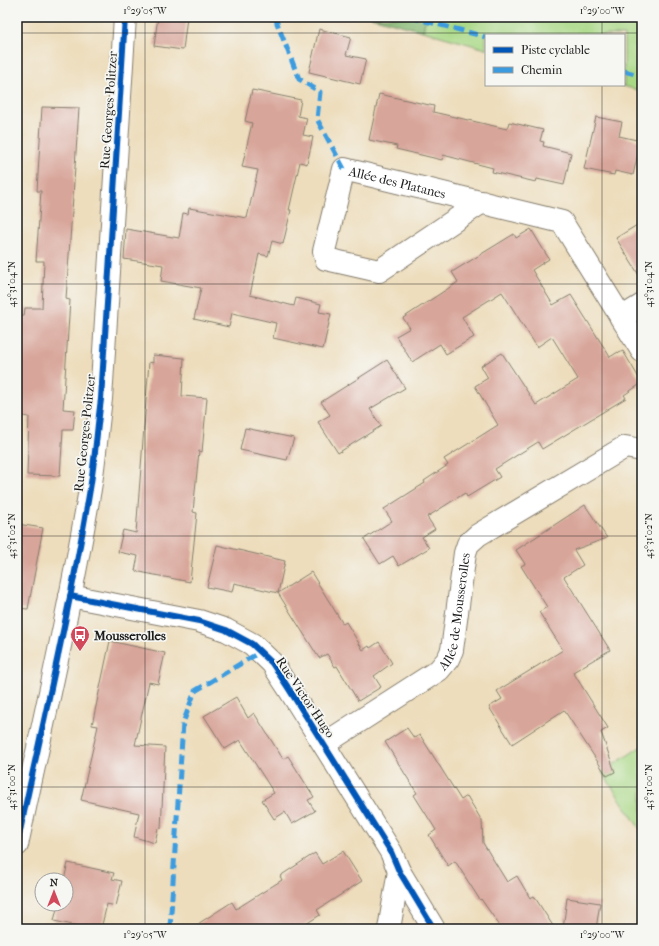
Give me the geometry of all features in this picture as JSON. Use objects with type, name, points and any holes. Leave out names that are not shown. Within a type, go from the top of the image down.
[{"type":"street","name":"Rue Georges Politzer","points":[[17,845],[70,596],[90,488],[101,399],[125,17]]},
{"type":"street","name":"Allée des Platanes","points":[[482,202],[379,272],[326,259],[324,251],[344,169],[482,202],[562,222],[642,351]]},
{"type":"street","points":[[621,318],[642,305]]},
{"type":"street","name":"Allée de Mousserolles","points":[[324,744],[439,670],[448,659],[452,650],[465,553],[468,544],[478,535],[633,448],[642,434]]},
{"type":"street","name":"Rue Victor Hugo","points":[[70,596],[199,621],[226,630],[252,644],[272,663],[324,744],[391,852],[398,871],[434,929]]},
{"type":"street","points":[[389,929],[398,871]]},
{"type":"green space","points":[[371,17],[426,17],[423,31]]},
{"type":"green space","points":[[426,17],[642,17],[642,91],[623,86],[625,86],[625,34],[485,34],[485,49],[423,31]]},
{"type":"green space","points":[[642,746],[642,832],[602,772]]},
{"type":"building","points":[[158,17],[187,17],[183,50],[154,46]]},
{"type":"building","points":[[319,29],[351,37],[346,55],[366,59],[360,84],[309,72]]},
{"type":"building","points":[[252,90],[301,100],[298,116],[307,118],[303,135],[313,137],[307,164],[300,162],[283,244],[272,241],[268,256],[259,254],[250,295],[294,306],[296,298],[321,304],[319,312],[331,314],[323,349],[273,338],[276,323],[232,313],[229,327],[194,319],[201,288],[161,281],[163,265],[124,259],[126,229],[179,238],[183,213],[188,214],[189,208],[247,218],[258,170],[242,167],[252,123],[245,121]]},
{"type":"building","points":[[379,94],[434,106],[433,112],[507,129],[509,122],[543,130],[540,141],[544,142],[543,146],[571,153],[564,185],[537,179],[536,182],[492,172],[493,168],[443,155],[442,160],[396,149],[397,146],[369,140]]},
{"type":"building","points":[[42,107],[79,108],[66,299],[70,300],[63,409],[75,410],[73,430],[63,430],[60,476],[27,475],[29,417],[17,415],[17,325],[19,316],[24,316],[25,308],[42,308],[44,261],[36,261],[41,191],[37,191]]},
{"type":"building","points":[[596,117],[622,122],[619,136],[641,141],[633,175],[615,171],[614,175],[584,169]]},
{"type":"building","points":[[642,222],[642,280],[616,238]]},
{"type":"building","points":[[531,229],[549,259],[532,270],[553,305],[571,295],[610,357],[623,351],[642,383],[624,395],[626,398],[542,449],[538,442],[495,469],[500,477],[467,497],[465,493],[427,517],[435,529],[422,537],[429,548],[399,566],[393,556],[380,564],[364,539],[392,521],[384,509],[425,483],[424,481],[448,465],[444,459],[498,425],[475,386],[488,378],[481,366],[502,353],[536,405],[578,379],[552,337],[537,347],[502,292],[462,317],[474,337],[446,354],[440,344],[412,362],[396,336],[410,328],[403,318],[458,282],[452,272],[514,234],[516,238]]},
{"type":"building","points":[[153,355],[184,358],[182,396],[207,398],[202,452],[199,451],[193,512],[197,513],[190,582],[135,571],[138,556],[118,552],[123,530],[136,533],[149,362],[153,363]]},
{"type":"building","points":[[387,360],[405,388],[370,409],[381,426],[338,453],[318,422],[330,415],[321,402]]},
{"type":"building","points":[[245,428],[294,438],[287,460],[240,450]]},
{"type":"building","points":[[585,505],[607,538],[574,550],[583,565],[564,577],[610,650],[573,672],[608,728],[601,732],[615,772],[607,776],[564,710],[512,744],[489,707],[502,699],[497,691],[563,650],[539,612],[547,607],[521,566],[525,564],[516,550]]},
{"type":"building","points":[[17,524],[43,528],[28,609],[17,608]]},
{"type":"building","points":[[217,545],[285,561],[278,593],[234,583],[232,592],[207,587]]},
{"type":"building","points":[[311,572],[343,624],[346,622],[363,650],[369,646],[370,648],[379,642],[392,663],[374,676],[381,687],[358,701],[337,666],[335,667],[327,654],[319,658],[278,593]]},
{"type":"building","points":[[110,641],[165,653],[158,684],[149,682],[135,745],[165,747],[161,829],[158,828],[155,843],[134,837],[139,813],[81,800],[98,726],[92,725]]},
{"type":"building","points":[[236,697],[248,718],[254,713],[283,759],[288,756],[314,797],[308,800],[315,811],[292,824],[285,812],[274,819],[262,800],[274,793],[240,740],[225,749],[204,716]]},
{"type":"building","points":[[407,728],[414,738],[420,735],[461,800],[467,796],[482,821],[483,843],[507,882],[517,876],[530,898],[534,896],[555,929],[502,929],[481,899],[480,900],[455,861],[448,866],[429,835],[436,830],[414,795],[417,793],[385,742]]},
{"type":"building","points":[[343,851],[362,881],[317,910],[320,915],[298,929],[190,929],[232,902],[236,909],[282,880],[280,876],[315,853],[322,864]]},
{"type":"building","points":[[68,863],[114,873],[112,879],[122,881],[116,906],[107,904],[101,929],[92,929],[54,921],[56,912],[74,912],[74,872],[66,872]]},
{"type":"building","points":[[567,898],[600,903],[596,929],[563,929]]},
{"type":"marked path","points":[[276,17],[299,79],[320,92],[317,119],[344,169]]},
{"type":"marked path","points":[[410,17],[485,37]]},
{"type":"marked path","points":[[625,71],[642,76]]},
{"type":"marked path","points":[[170,929],[183,723],[195,691],[260,652]]},
{"type":"cycle path","points":[[17,845],[65,623],[90,489],[101,399],[125,17]]},
{"type":"cycle path","points":[[70,596],[199,621],[226,630],[252,644],[272,663],[289,689],[391,852],[399,871],[434,929]]},
{"type":"place","name":"Mousserolles","points":[[80,652]]}]
